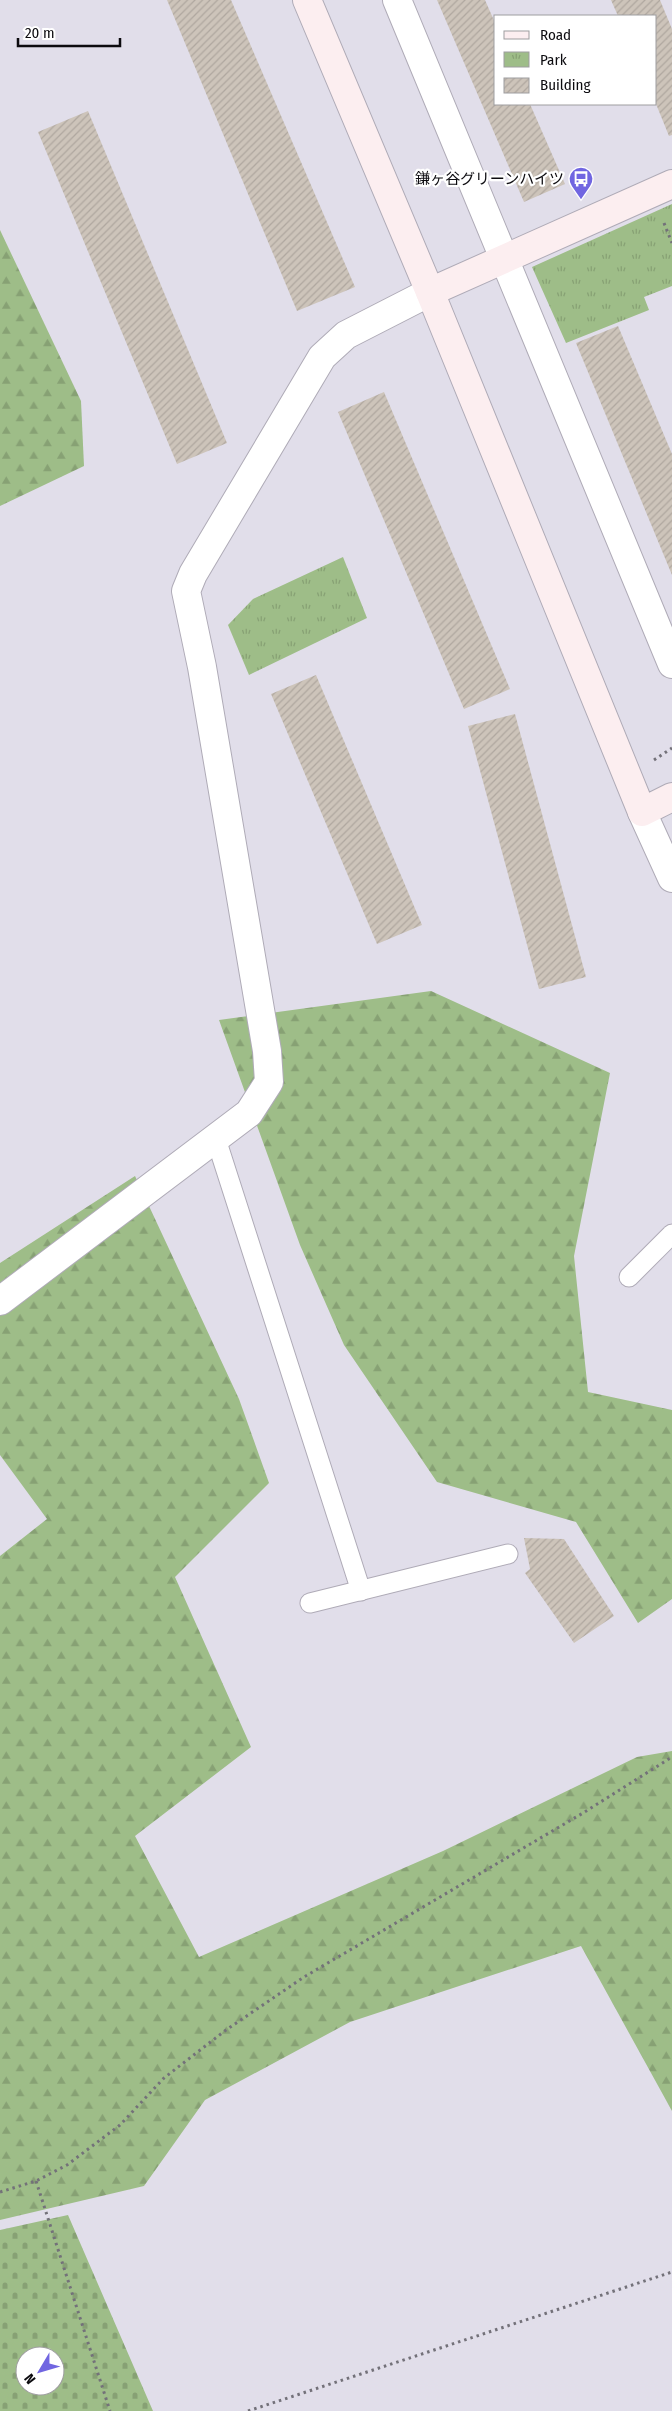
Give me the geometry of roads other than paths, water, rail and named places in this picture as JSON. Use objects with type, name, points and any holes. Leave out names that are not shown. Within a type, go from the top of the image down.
[{"type":"street","points":[[307,0],[430,292],[642,812],[672,878]]},
{"type":"street","points":[[397,0],[672,664]]},
{"type":"street","points":[[0,1301],[249,1113],[269,1082],[267,1051],[202,667],[186,591],[193,574],[322,357],[346,335],[430,292],[504,257],[672,184]]},
{"type":"street","points":[[642,812],[672,797]]},
{"type":"lane","points":[[216,1139],[361,1591]]},
{"type":"lane","points":[[629,1277],[672,1234]]},
{"type":"lane","points":[[310,1603],[508,1554]]},
{"type":"place","name":"鎌ヶ谷グリーンハイツ","points":[[581,200]]}]
